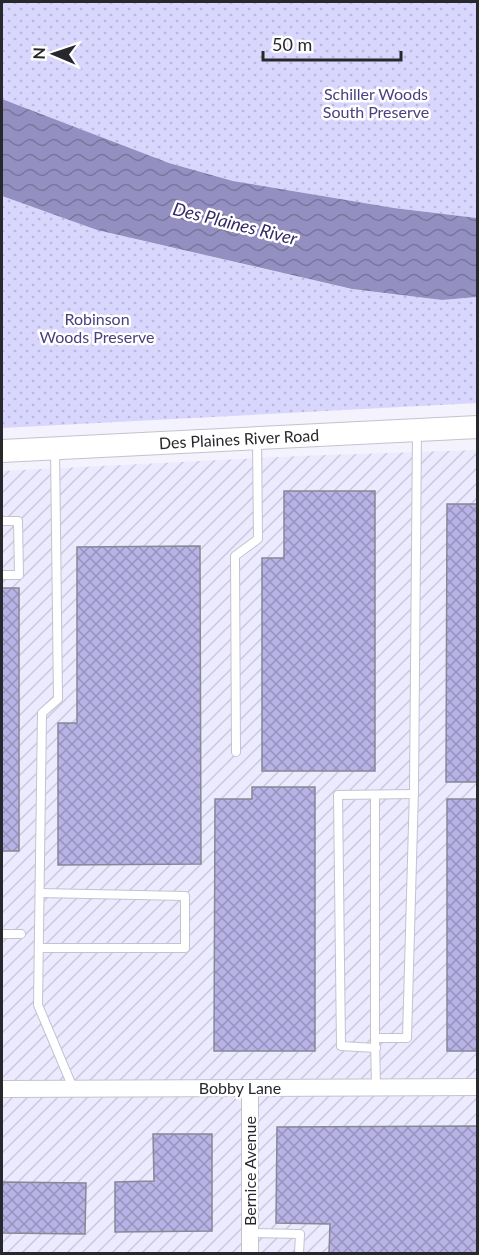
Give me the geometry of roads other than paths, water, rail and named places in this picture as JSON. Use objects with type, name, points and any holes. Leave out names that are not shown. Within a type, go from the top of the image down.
[{"type":"main road","name":"Des Plaines River Road","points":[[2,451],[477,427]]},
{"type":"street","name":"Bobby Lane","points":[[2,1089],[477,1087]]},
{"type":"street","name":"Bernice Avenue","points":[[250,1088],[250,1254]]},
{"type":"lane","points":[[375,1038],[407,1038],[414,794],[417,430]]},
{"type":"lane","points":[[236,752],[235,556],[258,538],[257,438]]},
{"type":"lane","points":[[55,448],[58,699],[42,713],[38,1005],[74,1088]]},
{"type":"lane","points":[[2,520],[18,521],[19,575],[2,575]]},
{"type":"lane","points":[[376,1048],[341,1046],[338,795],[414,794]]},
{"type":"lane","points":[[375,795],[376,1087]]},
{"type":"lane","points":[[39,948],[185,948],[185,896],[40,893]]},
{"type":"lane","points":[[2,934],[21,934]]},
{"type":"lane","points":[[250,1233],[300,1234],[300,1254]]},
{"type":"water","name":"Des Plaines River","points":[[2,99],[169,163],[233,181],[394,208],[477,218],[477,297],[442,300],[352,289],[97,230],[2,196]]},
{"type":"park label","name":"Schiller Woods South Preserve","points":[[376,103]]},
{"type":"park label","name":"Robinson Woods Preserve","points":[[97,328]]}]
